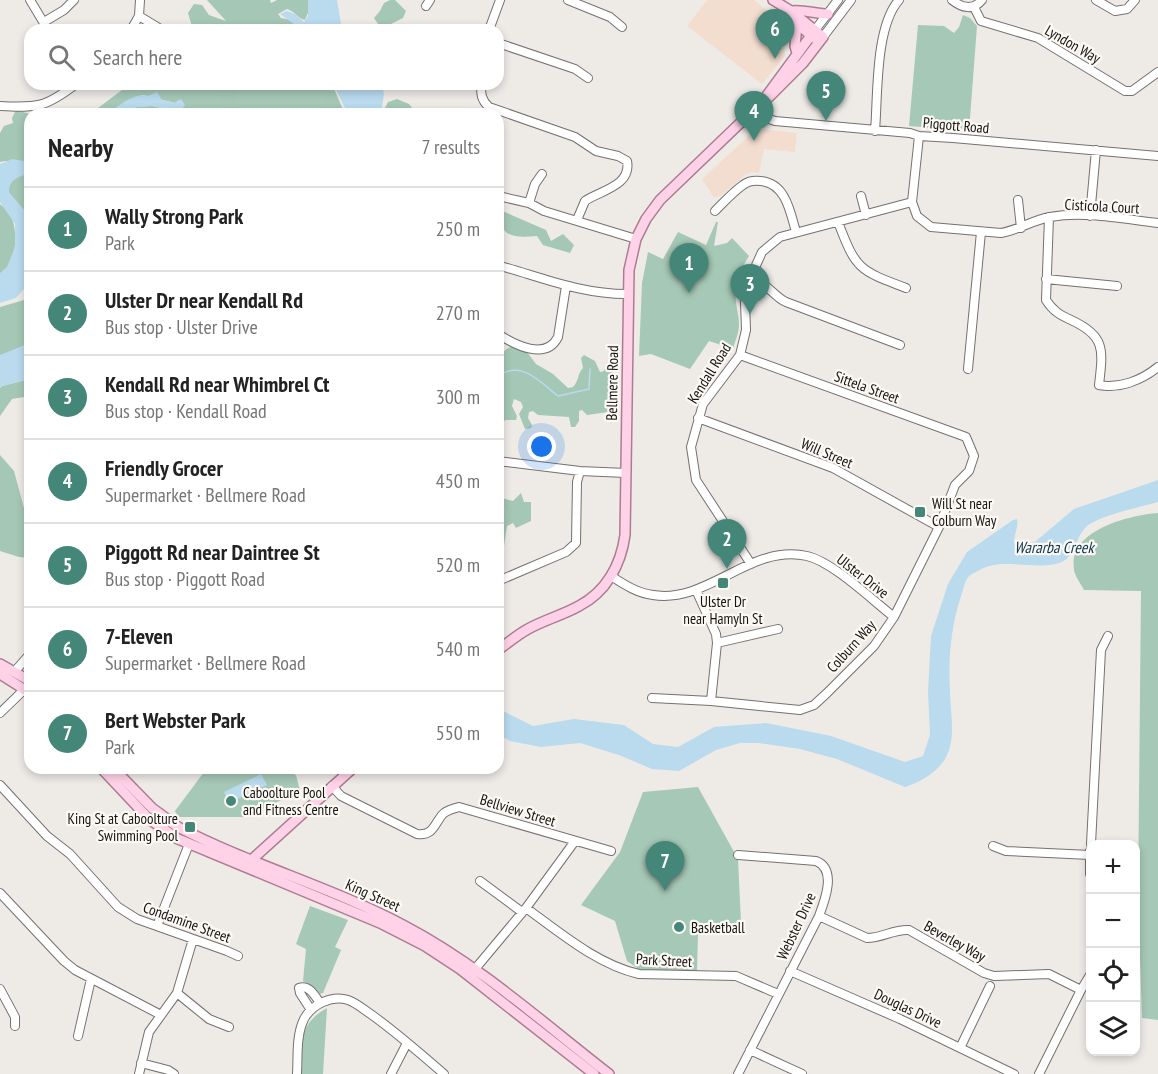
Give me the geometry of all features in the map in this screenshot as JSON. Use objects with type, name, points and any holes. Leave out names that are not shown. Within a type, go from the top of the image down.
[{"type":"main road","points":[[775,2],[791,11],[817,36]]},
{"type":"main road","points":[[775,2],[797,25],[817,36]]},
{"type":"main road","points":[[791,11],[801,9],[816,14],[828,14]]},
{"type":"main road","points":[[797,25],[795,46],[797,53]]},
{"type":"main road","name":"Bellmere Road","points":[[759,105],[797,53],[817,36]]},
{"type":"main road","name":"Bellmere Road","points":[[504,646],[528,629],[580,606],[592,597],[611,576],[623,546],[626,474],[627,294],[629,270],[636,239],[646,219],[660,200],[759,105],[774,94],[817,36]]},
{"type":"main road","points":[[0,664],[15,671],[24,681]]},
{"type":"main road","points":[[0,674],[24,685]]},
{"type":"main road","name":"King Street","points":[[111,774],[149,819],[170,835],[380,923],[425,946],[460,969],[586,1066],[609,1074]]},
{"type":"main road","name":"King Street","points":[[113,774],[152,808],[172,823],[194,835],[386,916],[429,939],[475,969],[594,1074]]},
{"type":"main road","points":[[244,867],[346,774]]},
{"type":"street","points":[[30,0],[44,22],[64,10],[74,0]]},
{"type":"street","points":[[134,24],[139,16],[140,0]]},
{"type":"street","points":[[491,24],[500,0]]},
{"type":"street","points":[[568,0],[610,17],[622,27]]},
{"type":"street","name":"Bellmere Road","points":[[817,36],[838,0]]},
{"type":"street","name":"Bellmere Road","points":[[817,36],[851,0]]},
{"type":"street","points":[[874,131],[883,35],[887,20],[899,0]]},
{"type":"street","points":[[952,0],[966,8],[974,7],[982,0]]},
{"type":"street","points":[[1096,0],[1115,11],[1127,9],[1135,0]]},
{"type":"street","name":"Lyndon Way","points":[[974,7],[981,21],[1038,38],[1125,91],[1132,91],[1158,72]]},
{"type":"street","points":[[139,16],[152,24]]},
{"type":"street","points":[[504,45],[575,69],[588,78]]},
{"type":"street","points":[[0,106],[43,105],[54,100],[65,90]]},
{"type":"street","points":[[481,90],[483,102],[492,108]]},
{"type":"street","name":"Piggott Road","points":[[759,105],[768,119],[775,121],[919,136],[1158,156]]},
{"type":"street","points":[[504,112],[575,137],[596,151],[625,158],[628,165],[624,177],[611,188],[585,201],[577,220]]},
{"type":"street","points":[[753,272],[758,258],[768,245],[780,237],[912,202],[919,136]]},
{"type":"street","points":[[1090,216],[1096,150]]},
{"type":"street","points":[[529,203],[535,184],[542,174]]},
{"type":"street","points":[[715,211],[744,184],[755,180],[767,182],[779,189],[787,202],[796,232]]},
{"type":"street","points":[[861,196],[866,215]]},
{"type":"street","points":[[504,197],[529,203],[544,211],[636,239]]},
{"type":"street","points":[[1018,200],[1021,228]]},
{"type":"street","name":"Cisticola Court","points":[[912,202],[917,216],[931,227],[981,232],[1001,233],[1048,217],[1074,215],[1158,223]]},
{"type":"street","points":[[1048,217],[1046,300],[1057,313],[1091,330],[1096,336],[1101,346],[1102,360],[1099,385],[1108,387],[1127,383],[1144,377],[1158,367]]},
{"type":"street","points":[[838,222],[850,253],[859,266],[873,276],[906,288]]},
{"type":"street","points":[[968,369],[981,232]]},
{"type":"street","points":[[504,267],[593,292],[627,294]]},
{"type":"street","points":[[753,272],[759,277],[759,282],[755,287],[749,287],[744,278],[753,272]]},
{"type":"street","points":[[1046,279],[1117,286]]},
{"type":"street","points":[[759,282],[786,302],[900,345]]},
{"type":"street","points":[[504,338],[513,344],[534,349],[549,348],[555,344],[566,286]]},
{"type":"street","name":"Kendall Road","points":[[749,287],[745,302],[746,330],[740,355],[703,404],[691,447],[696,480],[751,564]]},
{"type":"street","name":"Sittela Street","points":[[740,355],[966,437],[974,456]]},
{"type":"street","name":"Will Street","points":[[698,418],[833,468],[939,527]]},
{"type":"street","name":"Colburn Way","points":[[652,698],[800,710],[814,705],[874,646],[894,617],[939,527],[956,485],[969,471],[974,456]]},
{"type":"street","points":[[504,462],[626,474]]},
{"type":"street","points":[[504,578],[566,552],[576,543],[577,482],[580,471]]},
{"type":"street","name":"Ulster Drive","points":[[611,576],[637,591],[666,596],[696,590],[770,556],[785,554],[807,556],[825,564],[894,617]]},
{"type":"street","points":[[696,590],[716,634],[711,701]]},
{"type":"street","points":[[717,643],[778,629]]},
{"type":"street","points":[[1091,840],[1101,650],[1108,636]]},
{"type":"street","points":[[15,671],[24,661]]},
{"type":"street","points":[[0,713],[24,691]]},
{"type":"street","name":"Condamine Street","points":[[0,785],[47,836],[70,854],[118,907],[137,919],[238,956]]},
{"type":"street","name":"Bellview Street","points":[[332,786],[341,796],[417,834],[428,834],[434,829],[442,814],[459,807],[611,850]]},
{"type":"street","points":[[475,969],[524,910],[575,841]]},
{"type":"street","points":[[157,926],[189,844]]},
{"type":"street","points":[[993,846],[1006,851],[1086,855]]},
{"type":"street","name":"Webster Drive","points":[[738,855],[816,861],[822,863],[826,868],[827,884],[819,916],[738,1074]]},
{"type":"street","name":"Park Street","points":[[480,881],[576,945],[625,971],[639,974],[736,976],[778,994]]},
{"type":"street","points":[[0,893],[64,961],[91,979],[161,1015]]},
{"type":"street","name":"Beverley Way","points":[[819,916],[867,938],[909,930],[984,973],[994,976],[1049,974],[1081,990]]},
{"type":"street","points":[[139,1074],[149,1032],[177,993],[193,939]]},
{"type":"street","name":"Douglas Drive","points":[[790,971],[900,1018],[1014,1074]]},
{"type":"street","points":[[78,1036],[91,979]]},
{"type":"street","points":[[1039,1074],[1086,982]]},
{"type":"street","points":[[311,1010],[299,988],[304,986],[308,988],[320,1003]]},
{"type":"street","points":[[960,1048],[990,986]]},
{"type":"street","points":[[0,989],[15,1017],[15,1026]]},
{"type":"street","points":[[177,993],[202,1014],[229,1027]]},
{"type":"street","points":[[297,1074],[300,1032],[305,1018],[320,1003],[332,999],[346,999],[356,1003],[444,1074]]},
{"type":"street","points":[[391,1074],[407,1043]]},
{"type":"street","points":[[750,1050],[802,1074]]},
{"type":"street","points":[[141,1064],[168,1070],[174,1074]]},
{"type":"shaded area","points":[[707,0],[754,0],[781,22],[785,56],[762,84],[687,26]]},
{"type":"shaded area","points":[[760,129],[797,133],[795,152],[764,149],[759,173],[752,172],[745,175],[722,195],[714,198],[702,179],[753,132]]},
{"type":"green space","points":[[207,0],[270,0],[271,3],[277,0],[311,0],[312,3],[305,20],[287,9],[278,14],[281,18],[291,20],[295,24],[191,24],[188,13],[194,4],[202,5],[209,15],[226,21]]},
{"type":"green space","points":[[395,0],[406,11],[403,18],[391,24],[378,24],[374,18],[384,3]]},
{"type":"green space","points":[[963,15],[970,18],[977,26],[969,131],[909,126],[918,25],[944,26],[954,33]]},
{"type":"green space","points":[[122,90],[330,90],[338,108],[179,108],[179,100],[175,103],[143,95],[117,108],[98,108]]},
{"type":"green space","points":[[208,90],[234,90],[240,108],[226,108],[219,96],[215,98],[207,93]]},
{"type":"green space","points":[[318,90],[335,90],[342,108],[328,108],[327,100]]},
{"type":"green space","points":[[397,99],[409,104],[412,108],[385,108],[388,102]]},
{"type":"green space","points":[[136,107],[161,108],[135,108]]},
{"type":"green space","points":[[16,110],[24,112],[24,164],[0,162],[0,133],[4,126],[13,123],[12,118]]},
{"type":"green space","points":[[24,173],[24,211],[11,197],[5,185],[9,177]]},
{"type":"green space","points":[[0,204],[7,210],[13,221],[15,247],[10,264],[0,275]]},
{"type":"green space","points":[[504,212],[546,230],[551,241],[563,234],[574,245],[570,253],[543,245],[537,236],[517,236],[505,231]]},
{"type":"green space","points":[[718,222],[714,246],[727,243],[732,238],[749,256],[737,284],[736,302],[739,325],[733,349],[709,341],[690,369],[651,354],[639,356],[642,283],[648,252],[663,259],[678,232],[706,245]]},
{"type":"green space","points":[[24,300],[24,353],[0,367],[0,307]]},
{"type":"green space","points":[[514,346],[527,352],[536,364],[553,374],[568,388],[573,387],[583,368],[581,358],[584,355],[595,361],[600,372],[604,371],[606,365],[611,365],[616,388],[608,412],[587,415],[582,410],[579,411],[579,421],[575,427],[571,427],[569,417],[538,415],[533,411],[529,412],[528,418],[532,425],[531,428],[525,429],[519,414],[523,407],[521,402],[514,399],[512,406],[517,416],[516,420],[504,422],[504,351]]},
{"type":"green space","points":[[24,380],[24,397],[12,399],[0,416],[0,388]]},
{"type":"green space","points":[[0,455],[14,471],[24,508],[24,557],[0,551]]},
{"type":"green space","points":[[521,493],[524,502],[531,502],[531,521],[516,528],[513,523],[507,526],[504,546],[504,499],[513,501]]},
{"type":"green space","points":[[1158,513],[1158,1020],[1142,1018],[1139,840],[1141,591],[1084,590],[1074,569],[1075,555],[1081,544],[1091,535],[1118,521]]},
{"type":"green space","name":"Caboolture Pool and Fitness Centre","points":[[203,774],[294,774],[300,791],[246,817],[178,817],[175,811]]},
{"type":"green space","points":[[698,787],[738,859],[741,922],[698,935],[697,972],[640,970],[627,961],[615,921],[581,905],[620,852],[643,792]]},
{"type":"green space","points":[[310,906],[348,920],[335,947],[341,950],[323,993],[320,994],[303,981],[306,949],[296,944]]},
{"type":"green space","points":[[327,1008],[323,1074],[302,1074],[302,1044],[306,1028],[310,1021]]},
{"type":"water","points":[[308,0],[337,0],[341,24],[294,24],[280,14],[287,11],[295,14],[304,22],[308,16]]},
{"type":"water","points":[[336,90],[383,90],[382,108],[345,108]]},
{"type":"water","points":[[157,92],[162,100],[175,103],[181,99],[185,105],[183,108],[152,106],[116,108],[132,98]]},
{"type":"water","points":[[12,159],[24,161],[24,176],[13,181],[9,192],[24,210],[24,289],[16,298],[0,303],[0,273],[7,267],[15,247],[15,224],[0,202],[0,164]]},
{"type":"water","points":[[24,345],[24,380],[0,388],[0,355]]},
{"type":"water","name":"Wararba Creek","points":[[1158,480],[1158,502],[1108,516],[1091,524],[1082,532],[1064,561],[1038,566],[997,565],[973,573],[968,578],[955,619],[951,643],[949,679],[952,734],[949,751],[933,773],[911,785],[905,787],[837,759],[800,749],[758,743],[740,743],[716,750],[679,771],[652,769],[619,755],[580,743],[541,747],[510,741],[504,738],[504,712],[533,726],[574,719],[624,725],[653,744],[678,747],[714,727],[766,723],[831,736],[905,762],[923,756],[930,735],[928,692],[931,636],[948,584],[967,552],[1017,519],[1014,543],[1021,548],[1036,541],[1074,509]]},
{"type":"water","points":[[261,774],[267,785],[229,803],[224,792]]},
{"type":"waterway","points":[[504,373],[515,370],[523,371],[558,396],[589,389],[590,369]]},
{"type":"place","name":"7-Eleven","points":[[775,59]]},
{"type":"place","name":"Piggott Rd near Daintree St","points":[[826,121]]},
{"type":"place","name":"Friendly Grocer","points":[[754,141]]},
{"type":"place","name":"Wally Strong Park","points":[[689,293]]},
{"type":"place","name":"Kendall Rd near Whimbrel Ct","points":[[750,314]]},
{"type":"place","name":"Will St near Colburn Way","points":[[920,512]]},
{"type":"place","name":"Ulster Dr near Kendall Rd","points":[[727,569]]},
{"type":"place","name":"Ulster Dr near Hamyln St","points":[[723,583]]},
{"type":"place","name":"Caboolture Pool and Fitness Centre","points":[[231,801]]},
{"type":"place","name":"King St at Caboolture Swimming Pool","points":[[190,827]]},
{"type":"place","name":"Bert Webster Park","points":[[665,891]]},
{"type":"place","name":"Basketball","points":[[679,927]]}]
